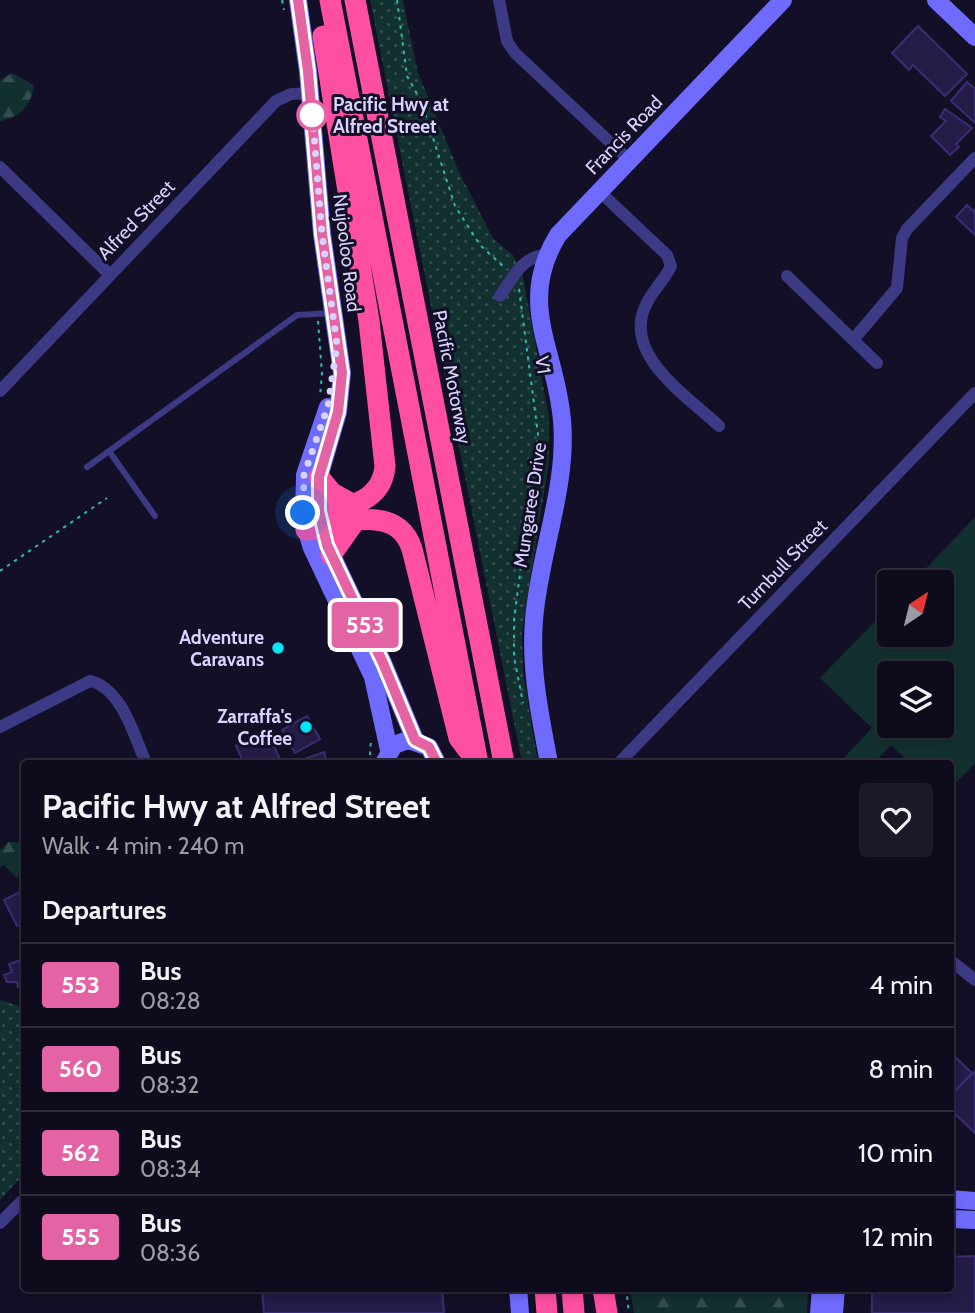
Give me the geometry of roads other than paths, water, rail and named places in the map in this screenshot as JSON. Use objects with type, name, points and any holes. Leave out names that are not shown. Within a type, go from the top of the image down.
[{"type":"highway","points":[[327,0],[320,15],[369,321],[385,466],[377,490],[354,513],[331,555]]},
{"type":"highway","points":[[327,0],[476,760]]},
{"type":"highway","name":"Pacific Motorway","points":[[355,0],[503,760]]},
{"type":"highway","points":[[319,477],[354,513]]},
{"type":"highway","points":[[312,520],[354,513],[384,520],[398,527],[408,538],[459,738],[475,760]]},
{"type":"highway","points":[[545,1292],[547,1313]]},
{"type":"highway","points":[[572,1292],[574,1313]]},
{"type":"highway","points":[[604,1292],[607,1313]]},
{"type":"street","points":[[499,0],[507,41],[515,53],[629,160]]},
{"type":"street","name":"Francis Road","points":[[500,296],[532,255],[546,255],[558,235],[783,0]]},
{"type":"street","points":[[936,0],[975,37]]},
{"type":"street","name":"Nujooloo Road","points":[[291,6],[310,93],[326,314],[337,345]]},
{"type":"street","name":"Alfred Street","points":[[0,391],[276,101],[291,94],[310,93]]},
{"type":"street","points":[[853,340],[897,288],[902,238],[907,229],[975,158]]},
{"type":"street","points":[[0,167],[110,275]]},
{"type":"street","points":[[599,191],[667,255],[671,266],[644,308],[640,325],[646,352],[719,426]]},
{"type":"street","name":"Mungaree Drive","points":[[546,255],[537,290],[538,305],[562,421],[562,455],[534,619],[534,678],[548,760]]},
{"type":"street","points":[[788,276],[877,363]]},
{"type":"street","points":[[337,345],[342,373],[341,399],[319,477],[312,520],[383,663],[415,740]]},
{"type":"street","points":[[337,345],[328,406],[304,475],[312,520],[373,677],[387,757]]},
{"type":"street","name":"Turnbull Street","points":[[622,760],[975,393]]},
{"type":"street","points":[[0,727],[90,681],[100,683],[115,697],[145,760]]},
{"type":"street","points":[[387,757],[401,741],[415,740],[429,747],[436,760]]},
{"type":"street","points":[[954,963],[975,980]]},
{"type":"street","points":[[954,1199],[975,1201]]},
{"type":"street","points":[[0,1223],[21,1202]]},
{"type":"street","points":[[954,1219],[975,1220]]},
{"type":"street","points":[[518,1292],[520,1313]]},
{"type":"street","points":[[819,1313],[821,1292]]},
{"type":"street","points":[[834,1313],[836,1292]]},
{"type":"lane","points":[[87,467],[297,316],[326,314]]},
{"type":"lane","points":[[109,451],[155,516]]},
{"type":"place","name":"Pacific Hwy at Alfred Street","points":[[312,115]]},
{"type":"place","name":"Adventure Caravans","points":[[278,648]]},
{"type":"place","name":"Zarraffa's Coffee","points":[[306,727]]}]
